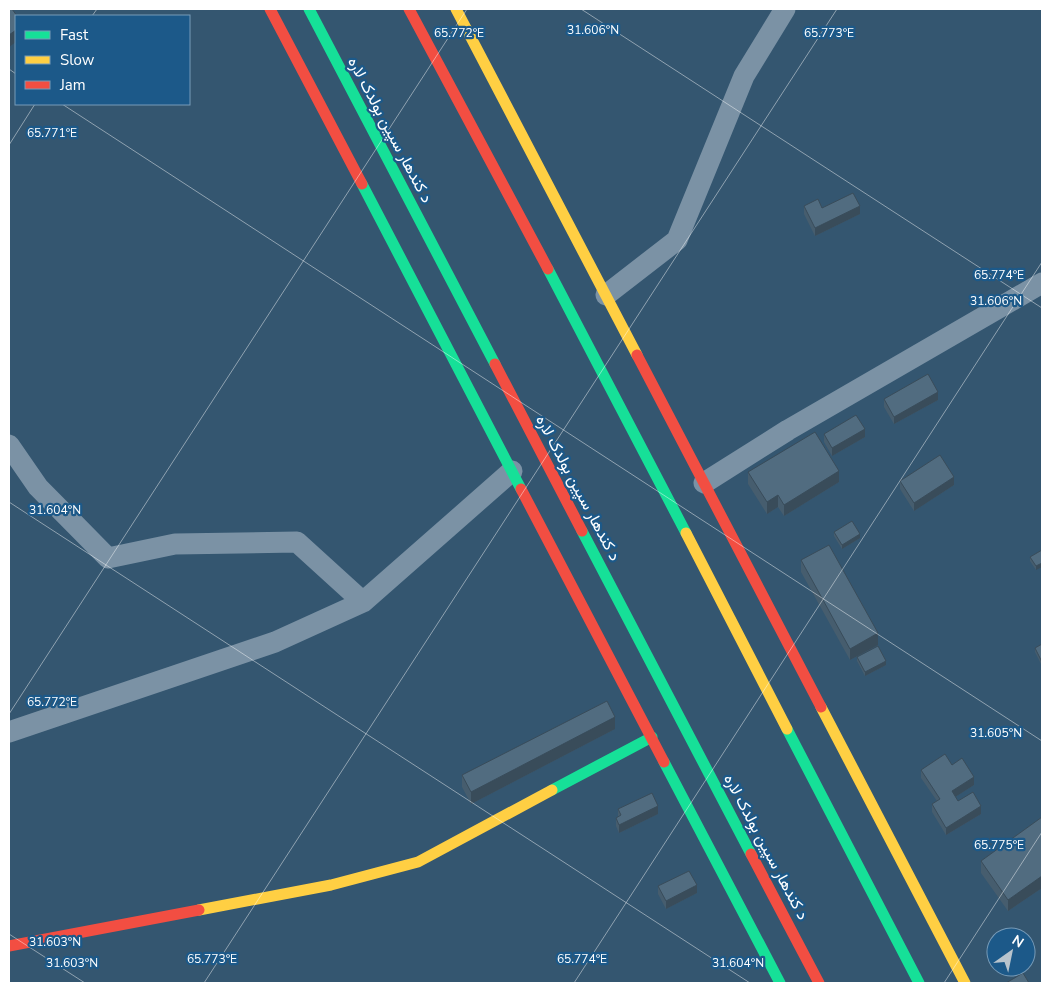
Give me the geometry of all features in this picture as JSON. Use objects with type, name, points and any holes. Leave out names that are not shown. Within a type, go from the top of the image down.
[{"type":"main road","points":[[270,9],[780,983]]},
{"type":"main road","name":"د کندهار سپین بولدک لاره","points":[[308,9],[819,983]]},
{"type":"main road","points":[[409,9],[580,329],[919,983]]},
{"type":"main road","points":[[456,9],[965,983]]},
{"type":"main road","points":[[9,946],[330,885],[418,862],[652,737]]},
{"type":"street","points":[[606,295],[677,240],[744,76],[786,9]]},
{"type":"street","points":[[704,483],[788,430],[1042,283]]},
{"type":"street","points":[[9,445],[38,487],[108,558],[175,544],[297,542],[363,602]]},
{"type":"street","points":[[9,732],[275,642],[363,602],[512,471]]},
{"type":"building","points":[[9,9],[12,9],[16,15],[15,31],[9,35]]},
{"type":"building","points":[[853,193],[860,206],[815,228],[804,206],[818,199],[822,208]]},
{"type":"building","points":[[928,374],[938,392],[894,417],[884,399]]},
{"type":"building","points":[[856,415],[865,429],[832,448],[824,434]]},
{"type":"building","points":[[815,432],[839,471],[784,505],[778,495],[767,502],[748,472]]},
{"type":"building","points":[[940,455],[954,477],[914,503],[900,481]]},
{"type":"building","points":[[852,521],[860,534],[842,545],[834,532]]},
{"type":"building","points":[[829,545],[878,633],[850,649],[801,560]]},
{"type":"building","points":[[1042,550],[1042,563],[1036,566],[1030,557]]},
{"type":"building","points":[[1042,644],[1042,662],[1035,648]]},
{"type":"building","points":[[878,646],[886,661],[865,672],[857,657]]},
{"type":"building","points":[[607,701],[615,717],[471,792],[462,775]]},
{"type":"building","points":[[945,754],[952,765],[962,758],[974,777],[952,791],[958,801],[973,792],[981,806],[946,828],[932,804],[940,799],[921,770]]},
{"type":"building","points":[[652,793],[658,806],[619,825],[616,818],[621,815],[618,809]]},
{"type":"building","points":[[1042,817],[1042,876],[1008,900],[981,861]]},
{"type":"building","points":[[689,871],[697,885],[666,901],[658,886]]},
{"type":"building","points":[[1016,977],[1025,977],[1029,983],[1006,983]]},
{"type":"traffic: fast","points":[[309,9],[495,364]]},
{"type":"traffic: fast","points":[[362,184],[521,489]]},
{"type":"traffic: fast","points":[[548,269],[686,533]]},
{"type":"traffic: fast","points":[[582,531],[751,854]]},
{"type":"traffic: fast","points":[[787,729],[919,983]]},
{"type":"traffic: fast","points":[[552,790],[652,737]]},
{"type":"traffic: fast","points":[[664,762],[780,983]]},
{"type":"traffic: slow","points":[[456,9],[637,355]]},
{"type":"traffic: slow","points":[[686,533],[787,729]]},
{"type":"traffic: slow","points":[[821,707],[965,983]]},
{"type":"traffic: slow","points":[[199,910],[331,885],[418,862],[552,790]]},
{"type":"traffic: jam","points":[[270,9],[362,184]]},
{"type":"traffic: jam","points":[[409,9],[548,269]]},
{"type":"traffic: jam","points":[[637,355],[821,707]]},
{"type":"traffic: jam","points":[[495,364],[582,531]]},
{"type":"traffic: jam","points":[[521,489],[664,762]]},
{"type":"traffic: jam","points":[[751,854],[819,983]]},
{"type":"traffic: jam","points":[[9,946],[199,910]]}]
